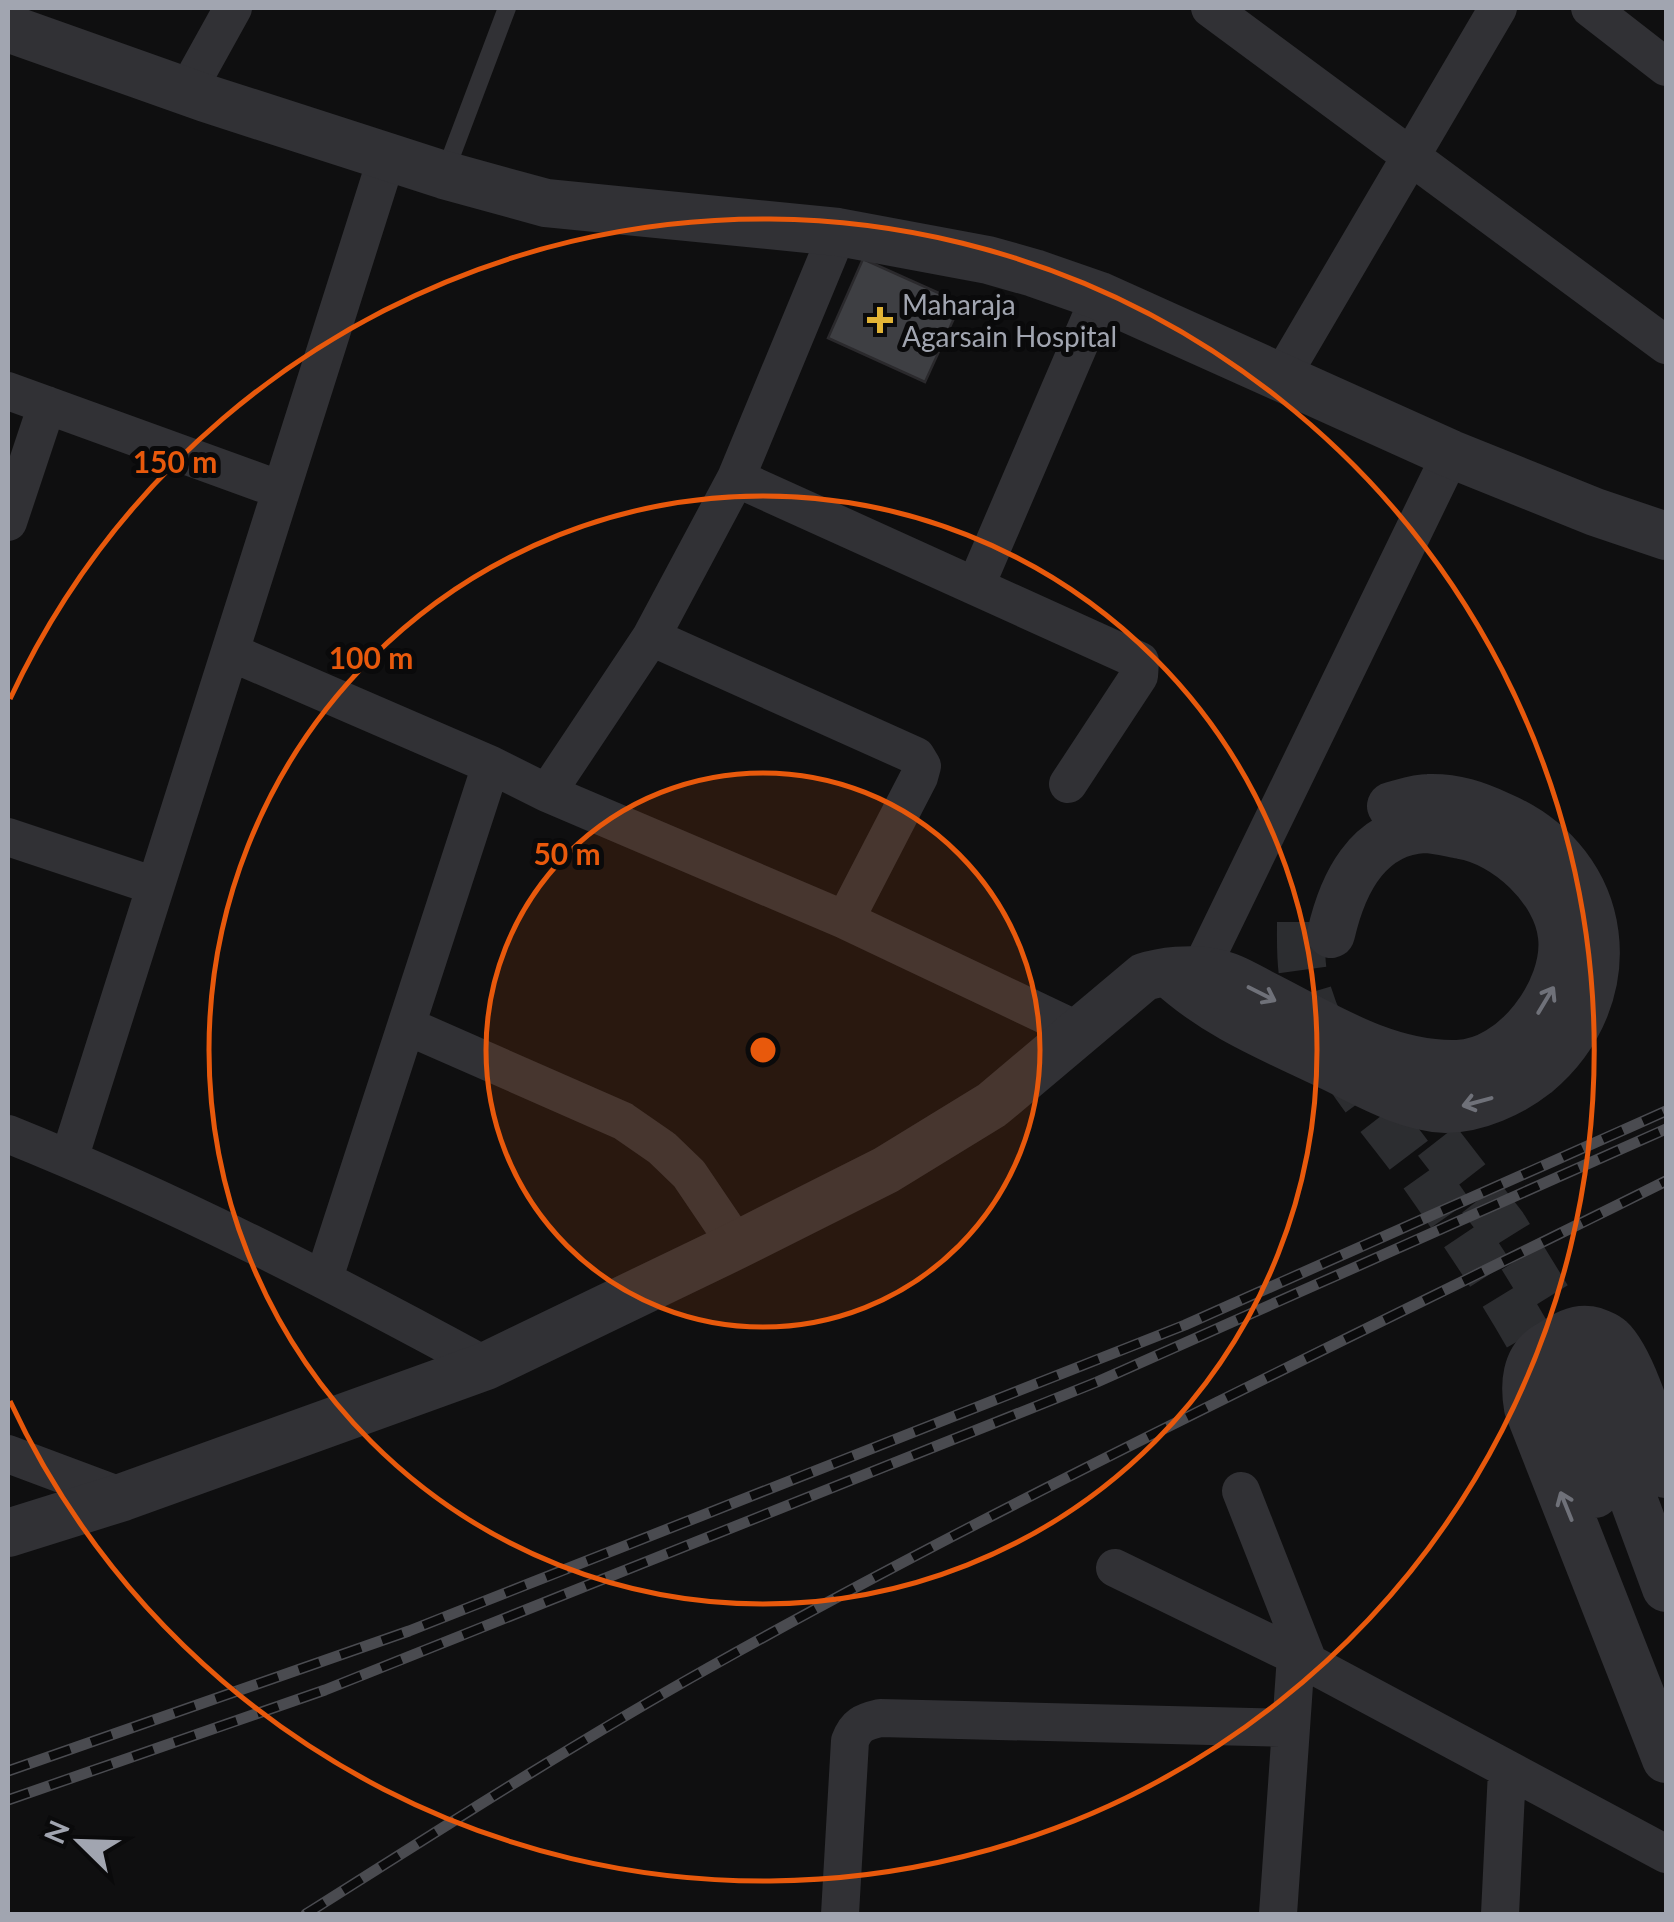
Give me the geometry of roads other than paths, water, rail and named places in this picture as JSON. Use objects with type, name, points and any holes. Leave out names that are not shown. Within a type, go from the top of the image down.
[{"type":"street","points":[[187,92],[233,8]]},
{"type":"street","points":[[1210,8],[1666,345]]},
{"type":"street","points":[[1280,379],[1498,8]]},
{"type":"street","points":[[1590,8],[1666,67]]},
{"type":"street","points":[[8,28],[387,157],[546,202],[838,232],[988,260],[1100,296],[1451,454],[1666,536]]},
{"type":"street","points":[[69,1159],[387,157]]},
{"type":"street","points":[[547,792],[650,636],[736,478],[838,232]]},
{"type":"street","points":[[976,585],[1100,296]]},
{"type":"street","points":[[8,391],[282,490]]},
{"type":"street","points":[[8,522],[47,405]]},
{"type":"street","points":[[1186,978],[1451,454]]},
{"type":"street","points":[[736,478],[1140,661],[1138,676],[1068,784]]},
{"type":"street","points":[[650,636],[916,756],[922,766],[919,777],[845,920]]},
{"type":"street","points":[[230,652],[845,920],[1081,1032]]},
{"type":"street","points":[[324,1278],[491,765]]},
{"type":"street","points":[[8,1533],[123,1497],[486,1366],[737,1244],[886,1170],[992,1106],[1144,976],[1186,978],[1221,1013],[1380,1090],[1444,1109],[1475,1105],[1520,1086],[1560,1054],[1595,980],[1597,939],[1581,886],[1554,849],[1512,820],[1468,802],[1426,798],[1382,808],[1340,842],[1313,883],[1316,928]]},
{"type":"street","points":[[8,837],[155,886]]},
{"type":"street","points":[[406,1026],[622,1121],[662,1148],[689,1174],[737,1244]]},
{"type":"street","points":[[8,1134],[324,1278],[486,1366]]},
{"type":"street","points":[[1666,1474],[1632,1379],[1609,1337],[1590,1330],[1574,1331],[1541,1350],[1529,1368],[1524,1386],[1528,1408],[1666,1759]]},
{"type":"street","points":[[1666,1588],[1569,1376],[1666,1684]]},
{"type":"street","points":[[8,1454],[123,1497]]},
{"type":"street","points":[[1241,1491],[1302,1660],[1289,1728],[1278,1914]]},
{"type":"street","points":[[1115,1568],[1302,1660],[1666,1854]]},
{"type":"street","points":[[840,1914],[850,1741],[855,1728],[864,1722],[880,1718],[1289,1728]]},
{"type":"street","points":[[1500,1914],[1507,1772]]},
{"type":"lane","points":[[444,175],[508,8]]},
{"type":"tunnel","points":[[1301,922],[1303,976],[1326,1038],[1479,1256],[1554,1383]]},
{"type":"tunnel","points":[[1437,1141],[1503,1226],[1585,1368]]},
{"type":"railway","points":[[8,1771],[409,1631],[1185,1325],[1666,1111]]},
{"type":"railway","points":[[8,1800],[325,1690],[1097,1382],[1666,1129]]},
{"type":"railway","points":[[306,1914],[608,1726],[828,1602],[1065,1478],[1666,1181]]},
{"type":"place","name":"Maharaja Agarsain Hospital","points":[[880,320]]}]
